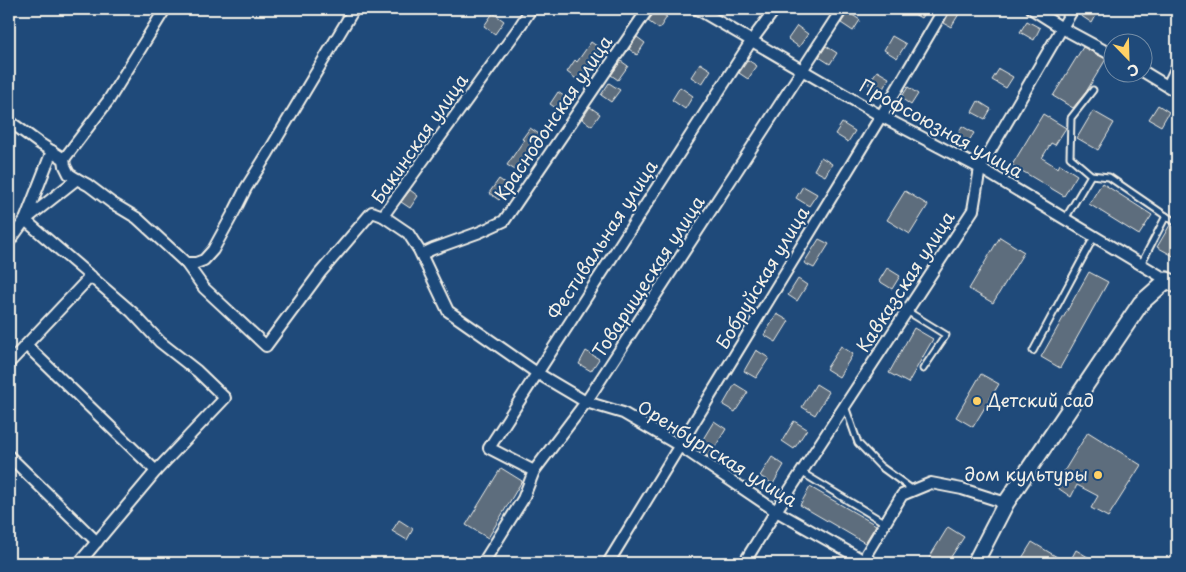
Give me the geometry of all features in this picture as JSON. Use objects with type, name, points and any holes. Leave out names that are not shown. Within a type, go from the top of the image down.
[{"type":"main road","points":[[975,563],[1006,503],[1141,303],[1172,283]]},
{"type":"street","points":[[165,9],[108,101],[64,159],[69,174],[88,184],[112,203],[137,218],[186,263],[204,288],[266,346],[320,273],[372,212],[383,216]]},
{"type":"street","points":[[186,263],[196,263],[204,260],[213,250],[246,188],[354,9]]},
{"type":"street","name":"Бакинская улица","points":[[448,311],[422,254],[408,233],[383,216],[531,9]]},
{"type":"street","name":"Краснодонская улица","points":[[422,254],[504,221],[648,9]]},
{"type":"street","name":"Профсоюзная улица","points":[[697,9],[881,116],[980,168],[1172,283]]},
{"type":"street","name":"Фестивальная улица","points":[[534,471],[489,448],[752,40],[775,9]]},
{"type":"street","name":"Товарищеская улица","points":[[483,563],[522,500],[534,471],[586,402],[842,9]]},
{"type":"street","name":"Бобруйская улица","points":[[608,563],[881,116],[944,9]]},
{"type":"street","points":[[1032,9],[1104,51]]},
{"type":"street","name":"Кавказская улица","points":[[744,563],[801,472],[973,210],[980,168],[1073,9]]},
{"type":"street","points":[[1168,86],[1177,68]]},
{"type":"street","points":[[1154,78],[1177,92]]},
{"type":"street","points":[[9,121],[64,159]]},
{"type":"street","points":[[9,242],[25,220],[52,152]]},
{"type":"street","points":[[25,220],[77,179]]},
{"type":"street","points":[[25,220],[132,312],[160,342],[197,371],[225,398],[156,471],[79,563]]},
{"type":"street","points":[[9,363],[91,276]]},
{"type":"street","name":"Оренбургская улица","points":[[448,311],[537,373],[586,402],[623,413],[680,446],[776,511],[868,563]]},
{"type":"street","points":[[26,345],[156,471]]},
{"type":"street","points":[[9,456],[97,542]]},
{"type":"street","points":[[868,563],[867,553],[902,495],[930,483],[962,488],[1006,503]]},
{"type":"lane","points":[[1093,90],[1071,118],[1070,157],[1091,176],[1109,177],[1177,223]]},
{"type":"lane","points":[[1065,219],[1091,176]]},
{"type":"lane","points":[[1141,264],[1166,216]]},
{"type":"lane","points":[[1034,351],[1094,236]]},
{"type":"lane","points":[[907,311],[946,335],[923,369]]},
{"type":"lane","points":[[845,405],[858,443],[880,466],[914,490]]},
{"type":"lane","points":[[801,472],[885,523]]},
{"type":"building","points":[[655,9],[667,17],[659,29],[648,21]]},
{"type":"building","points":[[905,9],[927,9],[921,18]]},
{"type":"building","points":[[951,9],[959,14],[951,27],[944,23]]},
{"type":"building","points":[[1084,9],[1093,9],[1098,12],[1092,23],[1080,15]]},
{"type":"building","points":[[848,12],[860,20],[853,31],[841,23]]},
{"type":"building","points":[[493,13],[504,21],[495,34],[484,26]]},
{"type":"building","points":[[1027,21],[1040,28],[1034,40],[1020,32]]},
{"type":"building","points":[[797,26],[808,34],[799,47],[788,39]]},
{"type":"building","points":[[892,36],[906,44],[897,58],[884,50]]},
{"type":"building","points":[[637,37],[645,43],[637,55],[629,49]]},
{"type":"building","points":[[591,42],[601,49],[579,81],[567,72],[575,60],[577,62]]},
{"type":"building","points":[[826,46],[837,53],[830,64],[819,57]]},
{"type":"building","points":[[1083,47],[1104,58],[1104,62],[1086,92],[1073,108],[1053,96]]},
{"type":"building","points":[[748,60],[757,66],[748,79],[739,73]]},
{"type":"building","points":[[621,61],[628,66],[618,80],[611,75]]},
{"type":"building","points":[[700,63],[711,70],[702,84],[691,77]]},
{"type":"building","points":[[999,69],[1013,77],[1006,88],[992,80]]},
{"type":"building","points":[[877,71],[889,78],[881,92],[868,84]]},
{"type":"building","points":[[609,83],[620,90],[611,102],[601,95]]},
{"type":"building","points":[[680,87],[693,96],[685,109],[672,100]]},
{"type":"building","points":[[908,87],[918,94],[911,105],[901,98]]},
{"type":"building","points":[[558,92],[568,99],[560,111],[550,104]]},
{"type":"building","points":[[978,101],[991,109],[985,119],[972,112]]},
{"type":"building","points":[[1158,105],[1169,112],[1161,126],[1149,119]]},
{"type":"building","points":[[590,107],[600,114],[592,126],[582,119]]},
{"type":"building","points":[[1093,111],[1114,123],[1098,150],[1077,138]]},
{"type":"building","points":[[1043,114],[1066,128],[1055,145],[1051,143],[1042,158],[1058,168],[1060,164],[1077,175],[1064,196],[1012,165]]},
{"type":"building","points":[[842,123],[855,131],[848,142],[835,134]]},
{"type":"building","points":[[962,126],[974,133],[967,144],[956,138]]},
{"type":"building","points":[[530,128],[542,136],[520,173],[507,165]]},
{"type":"building","points":[[821,157],[832,164],[825,176],[814,170]]},
{"type":"building","points":[[499,179],[509,186],[499,200],[489,193]]},
{"type":"building","points":[[1102,183],[1152,215],[1139,235],[1089,204]]},
{"type":"building","points":[[803,186],[817,194],[809,206],[796,198]]},
{"type":"building","points":[[410,190],[418,196],[410,208],[401,202]]},
{"type":"building","points":[[905,191],[928,205],[910,234],[887,220]]},
{"type":"building","points":[[1170,225],[1177,229],[1177,258],[1157,247]]},
{"type":"building","points":[[1000,237],[1024,252],[993,303],[969,289]]},
{"type":"building","points":[[819,239],[829,244],[814,268],[804,263]]},
{"type":"building","points":[[887,268],[900,276],[892,289],[879,281]]},
{"type":"building","points":[[1089,272],[1108,282],[1060,368],[1041,357]]},
{"type":"building","points":[[798,279],[807,285],[797,301],[788,295]]},
{"type":"building","points":[[777,314],[789,321],[776,342],[764,335]]},
{"type":"building","points":[[914,328],[933,339],[908,383],[889,373]]},
{"type":"building","points":[[841,346],[853,354],[839,377],[826,369]]},
{"type":"building","points":[[756,350],[769,358],[756,378],[744,371]]},
{"type":"building","points":[[586,351],[599,359],[591,371],[579,364]]},
{"type":"building","name":"Детский сад","points":[[981,374],[999,384],[973,427],[956,417]]},
{"type":"building","points":[[735,384],[748,392],[735,412],[723,405]]},
{"type":"building","points":[[816,384],[829,392],[815,415],[802,407]]},
{"type":"building","points":[[714,421],[726,429],[709,457],[697,449]]},
{"type":"building","points":[[794,421],[807,429],[794,449],[782,441]]},
{"type":"building","name":"дом культуры","points":[[1088,432],[1141,465],[1108,517],[1091,508],[1098,496],[1077,485],[1071,497],[1055,486]]},
{"type":"building","points":[[772,457],[784,465],[773,484],[760,476]]},
{"type":"building","points":[[501,468],[522,481],[488,538],[466,525]]},
{"type":"building","points":[[810,487],[876,525],[865,543],[800,505]]},
{"type":"building","points":[[399,520],[413,529],[407,540],[392,531]]},
{"type":"building","points":[[948,527],[964,537],[947,563],[926,563]]},
{"type":"building","points":[[1032,542],[1067,563],[1019,563]]},
{"type":"building","points":[[1076,550],[1098,563],[1069,563]]},
{"type":"place","name":"Детский сад","points":[[977,401]]},
{"type":"place","name":"дом культуры","points":[[1098,475]]}]
